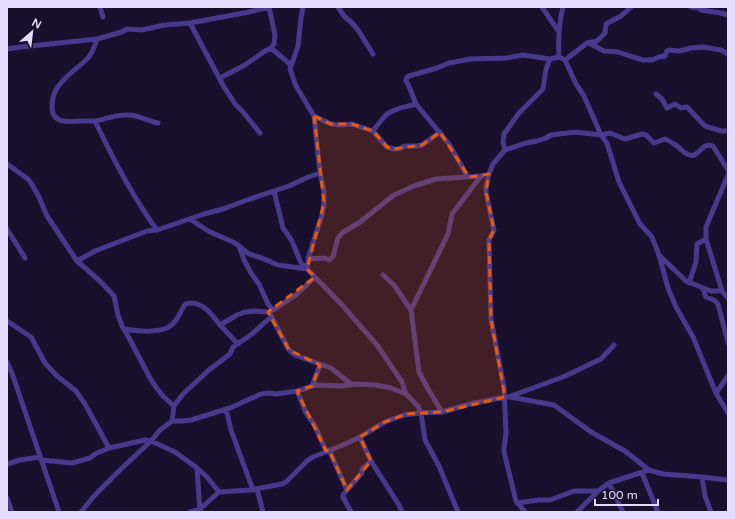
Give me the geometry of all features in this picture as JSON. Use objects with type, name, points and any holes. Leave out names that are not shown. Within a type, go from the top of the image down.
[{"type":"street","points":[[100,7],[103,17]]},
{"type":"street","points":[[7,49],[97,39],[127,30],[142,30],[164,25],[190,23],[269,7],[275,35],[272,48],[245,65],[220,78]]},
{"type":"street","points":[[303,7],[298,46],[290,69],[296,86],[314,116],[320,173],[324,192],[322,215],[309,255],[307,269]]},
{"type":"street","points":[[338,7],[344,16],[352,22],[358,30],[373,54]]},
{"type":"street","points":[[542,7],[559,32]]},
{"type":"street","points":[[559,57],[559,32],[563,7]]},
{"type":"street","points":[[565,60],[589,42],[597,41],[605,33],[606,24],[621,16],[631,7]]},
{"type":"street","points":[[691,7],[728,15]]},
{"type":"street","points":[[190,23],[224,87],[235,104],[260,133]]},
{"type":"street","points":[[97,39],[89,57],[67,75],[57,87],[52,100],[53,114],[58,120],[67,122],[95,121],[128,114],[158,123]]},
{"type":"street","points":[[589,42],[604,51],[618,52],[632,58],[649,61],[665,56],[669,50],[680,51],[700,46],[721,50],[728,54]]},
{"type":"street","points":[[272,48],[291,64]]},
{"type":"street","points":[[468,177],[449,144],[416,104],[406,81],[407,77],[449,63],[471,59],[507,58],[523,55],[550,59],[559,57],[565,60],[576,84],[584,96],[601,135],[607,143],[619,182],[640,224],[652,237],[676,307],[693,337],[716,393],[728,412]]},
{"type":"street","points":[[505,150],[503,142],[504,134],[519,113],[542,92],[550,59]]},
{"type":"street","points":[[656,94],[662,99],[667,108],[675,104],[681,108],[687,106],[706,126],[721,131],[728,131]]},
{"type":"street","points":[[373,131],[390,112],[416,104]]},
{"type":"street","points":[[314,116],[331,124],[352,124],[373,131],[387,147],[394,150],[405,146],[422,145],[440,132]]},
{"type":"street","points":[[95,121],[126,182],[141,208],[157,230]]},
{"type":"street","points":[[525,512],[517,503],[504,452],[508,397],[491,319],[489,240],[494,230],[486,187],[489,174],[495,161],[505,150],[537,141],[551,135],[575,132],[601,135],[610,133],[625,139],[644,135],[654,143],[665,139],[690,156],[694,156],[703,147],[711,145],[728,170]]},
{"type":"street","points":[[7,164],[28,179],[47,216],[77,261],[100,281],[114,296],[118,315],[124,329],[155,386],[174,406]]},
{"type":"street","points":[[77,261],[95,251],[140,233],[157,230],[190,218],[226,208],[289,186],[320,173]]},
{"type":"street","points":[[308,259],[331,259],[333,257],[338,238],[342,233],[360,222],[394,195],[414,186],[436,179],[481,176],[489,174]]},
{"type":"street","points":[[412,310],[448,234],[452,214],[481,176]]},
{"type":"street","points":[[728,176],[705,229],[706,239],[722,291],[728,298]]},
{"type":"street","points":[[274,191],[283,228],[292,242],[301,263],[343,306],[377,344],[402,382],[406,394]]},
{"type":"street","points":[[190,218],[208,231],[235,243],[249,254],[278,265],[307,269]]},
{"type":"street","points":[[7,229],[25,258]]},
{"type":"street","points":[[689,283],[696,262],[697,244],[706,239]]},
{"type":"street","points":[[240,248],[244,260],[259,284],[289,350],[295,355],[331,368],[351,384]]},
{"type":"street","points":[[659,255],[684,280],[689,283],[714,291],[722,291]]},
{"type":"street","points":[[383,275],[394,285],[412,310],[419,372],[442,412]]},
{"type":"street","points":[[172,421],[174,406],[183,394],[209,370],[230,354],[233,346],[252,334],[271,313],[296,295],[315,277]]},
{"type":"street","points":[[703,288],[706,297],[714,300],[718,304],[728,343]]},
{"type":"street","points":[[124,329],[140,332],[168,328],[178,318],[184,306],[190,303],[198,304],[210,312],[237,343]]},
{"type":"street","points":[[220,325],[244,312],[254,311],[271,313]]},
{"type":"street","points":[[7,321],[31,337],[45,363],[56,376],[76,391],[85,404],[109,448]]},
{"type":"street","points":[[190,512],[200,511],[219,492],[255,490],[284,483],[310,458],[360,437],[388,421],[404,415],[442,412],[470,404],[508,397],[563,377],[601,360],[614,345]]},
{"type":"street","points":[[7,362],[59,512]]},
{"type":"street","points":[[312,386],[320,365]]},
{"type":"street","points":[[716,393],[727,379]]},
{"type":"street","points":[[81,512],[95,495],[160,430],[172,421],[191,420],[226,409],[261,394],[297,391],[319,384],[341,386],[351,384],[384,386],[397,390],[406,394],[418,406],[421,413],[425,440],[439,466],[458,512]]},
{"type":"street","points":[[297,391],[306,413],[315,426],[347,490]]},
{"type":"street","points":[[508,397],[554,405],[591,432],[625,451],[649,470],[663,474],[728,480]]},
{"type":"street","points":[[226,409],[231,430],[263,512]]},
{"type":"street","points":[[360,437],[371,461],[402,512]]},
{"type":"street","points":[[7,464],[20,460],[40,459],[72,463],[90,458],[95,454],[109,448],[145,440],[175,452],[207,477],[219,492]]},
{"type":"street","points":[[351,512],[343,497],[343,494],[362,473],[362,469],[371,461]]},
{"type":"street","points":[[197,468],[200,511]]},
{"type":"street","points":[[577,512],[598,491],[609,483],[649,470]]},
{"type":"street","points":[[642,473],[658,512]]},
{"type":"street","points":[[702,477],[705,496],[711,512]]},
{"type":"street","points":[[609,483],[623,512]]},
{"type":"street","points":[[517,503],[556,499],[580,490],[598,491]]},
{"type":"street","points":[[7,498],[12,512]]},
{"type":"highlighted area","points":[[314,116],[331,124],[352,124],[373,131],[387,147],[394,149],[422,145],[440,132],[469,177],[489,174],[486,192],[494,230],[489,240],[491,319],[505,397],[442,412],[407,414],[385,422],[360,437],[371,461],[347,490],[329,450],[326,451],[297,391],[312,386],[320,365],[289,350],[268,312],[315,277],[307,269],[324,203]]}]
